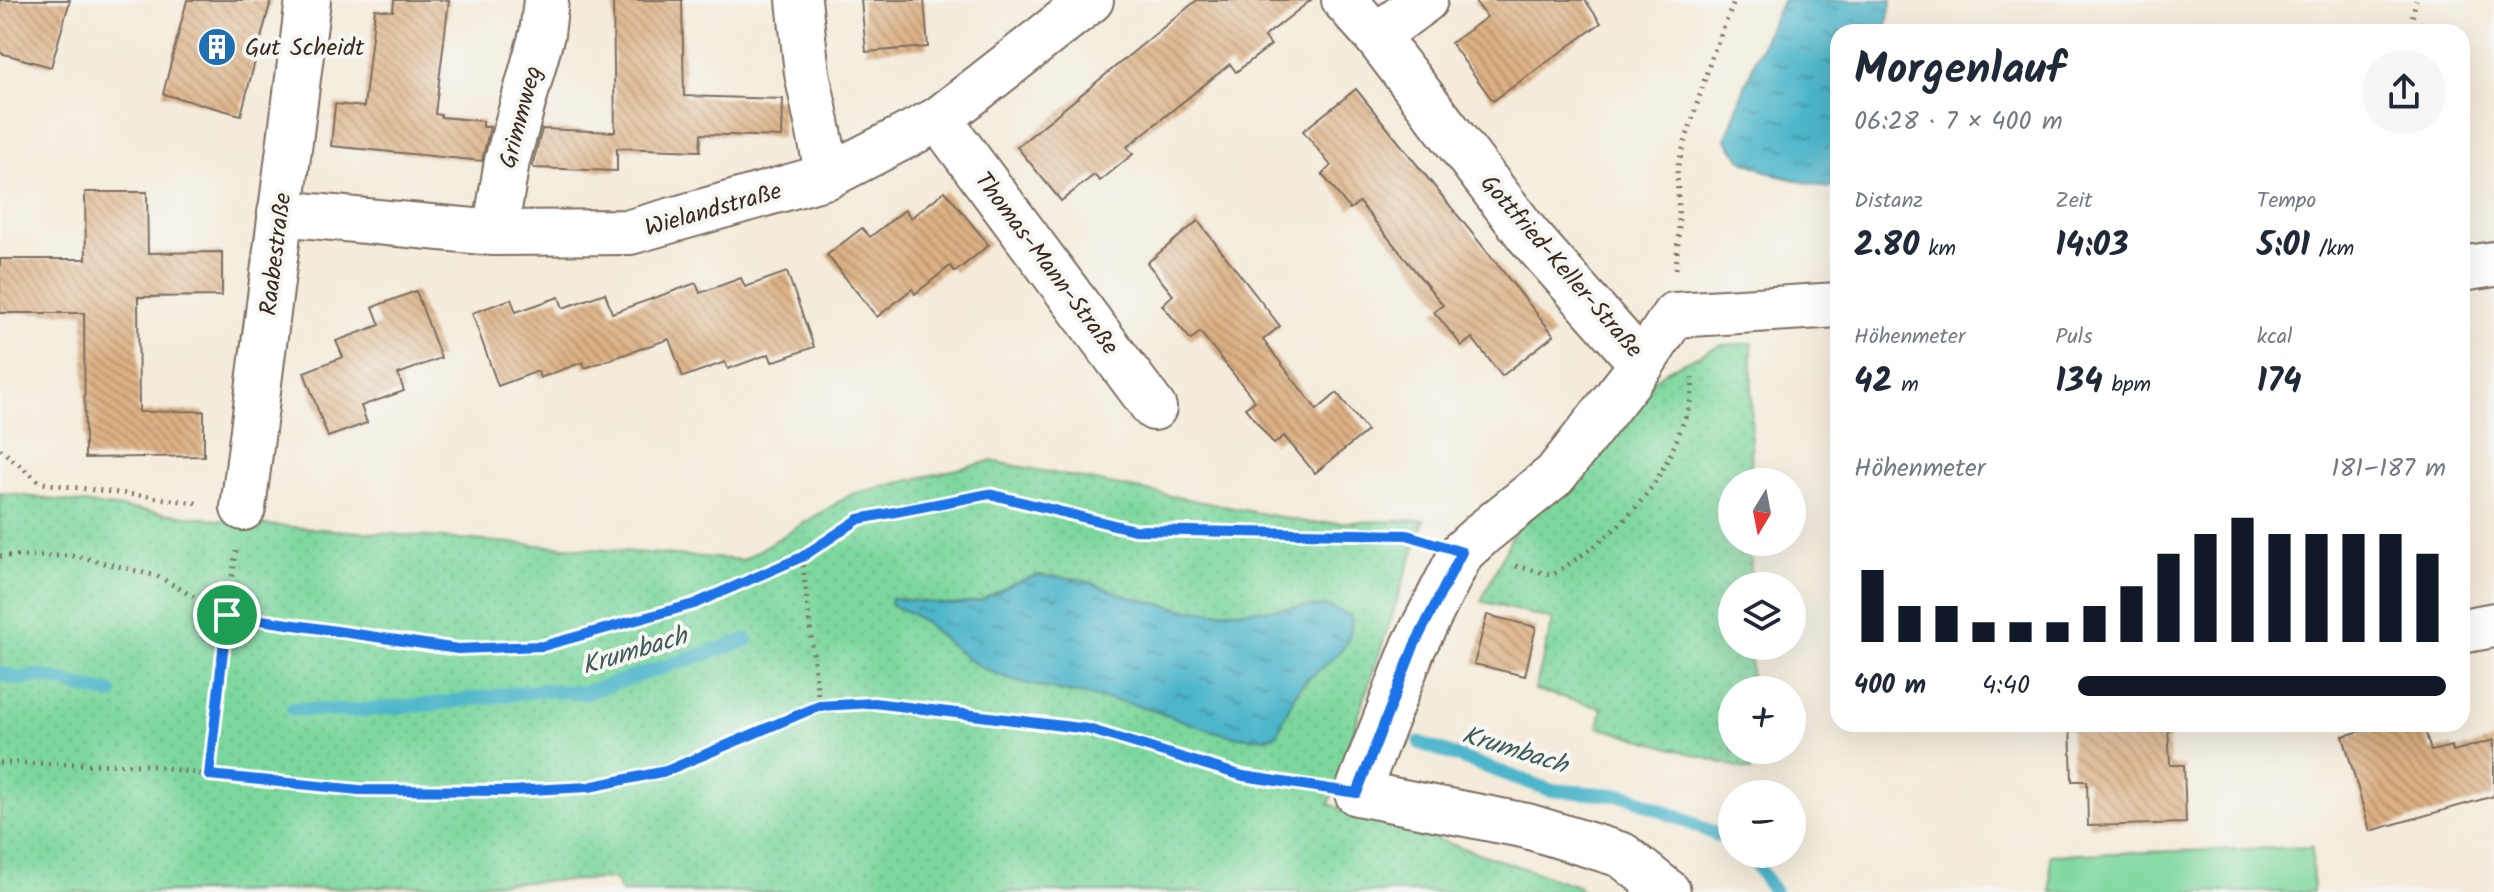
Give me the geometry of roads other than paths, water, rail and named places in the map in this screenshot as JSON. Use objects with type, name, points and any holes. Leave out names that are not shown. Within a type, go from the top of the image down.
[{"type":"street","name":"Raabestraße","points":[[243,508],[308,0]]},
{"type":"street","name":"Grimmweg","points":[[495,233],[507,161],[542,34],[546,0]]},
{"type":"street","points":[[799,0],[807,73],[828,176]]},
{"type":"street","name":"Wielandstraße","points":[[280,213],[495,233],[630,232],[828,176],[939,119],[1091,0]]},
{"type":"street","name":"Gottfried-Keller-Straße","points":[[1425,0],[1356,10],[1528,235],[1642,364],[1674,315],[1830,305]]},
{"type":"street","name":"Thomas-Mann-Straße","points":[[939,119],[1154,408]]},
{"type":"street","points":[[2470,268],[2494,264]]},
{"type":"street","points":[[1642,364],[1555,475],[1462,552],[1414,646],[1357,793],[1527,826],[1622,855],[1668,892]]},
{"type":"street","points":[[2470,630],[2494,625]]},
{"type":"water","points":[[1783,0],[1892,0],[1887,24],[1830,24],[1828,188],[1775,175],[1741,160],[1726,139]]},
{"type":"water","points":[[1037,575],[1081,579],[1129,597],[1182,609],[1215,612],[1327,606],[1351,616],[1351,629],[1342,649],[1299,689],[1277,735],[1254,738],[1216,732],[1130,704],[1035,686],[998,675],[969,660],[916,617],[890,603],[891,598],[953,605],[980,601]]},
{"type":"waterway","name":"Krumbach","points":[[293,709],[353,711],[543,690],[584,693],[747,640]]},
{"type":"waterway","name":"Krumbach","points":[[0,673],[19,679],[38,676],[111,693]]},
{"type":"waterway","name":"Krumbach","points":[[1420,743],[1550,790],[1628,796],[1718,835]]},
{"type":"waterway","name":"Krumbach","points":[[1759,868],[1774,892]]},
{"type":"place","name":"Gut Scheidt","points":[[217,47]]}]
